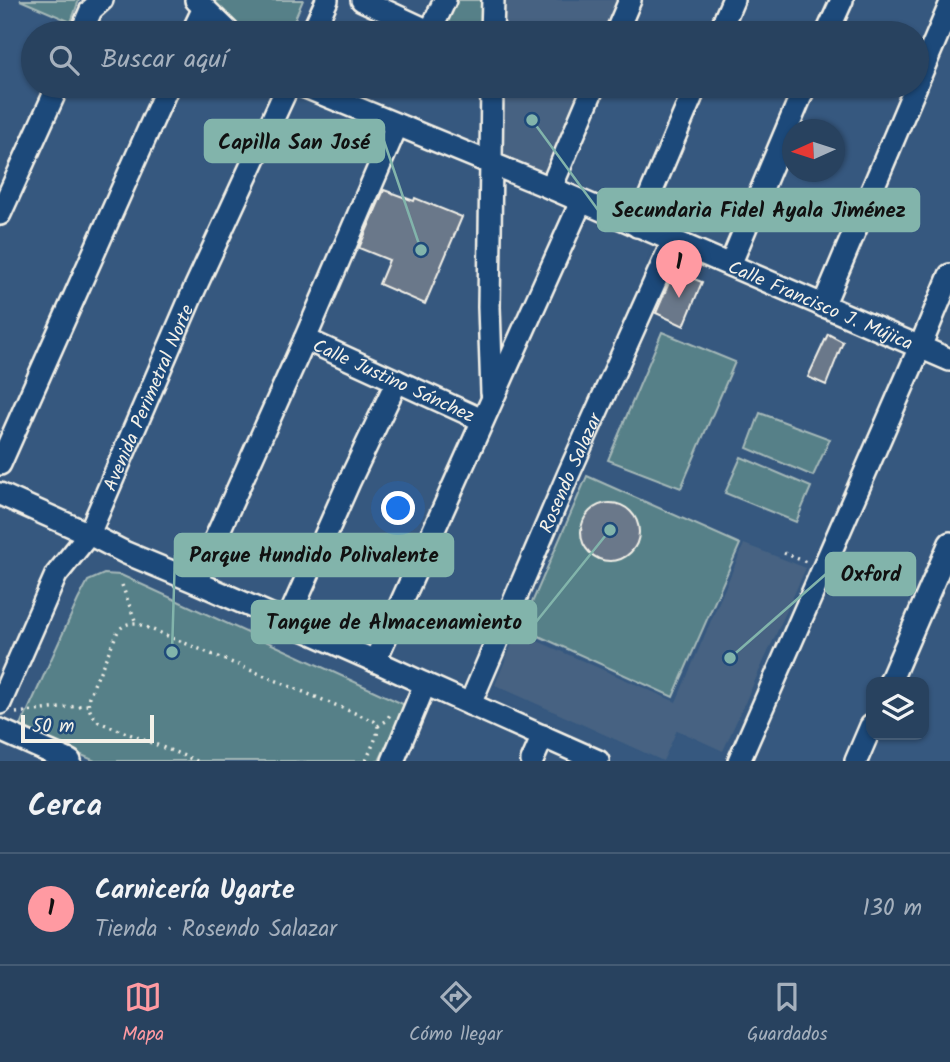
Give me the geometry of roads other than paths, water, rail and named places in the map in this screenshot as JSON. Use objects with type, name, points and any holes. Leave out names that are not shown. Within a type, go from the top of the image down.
[{"type":"street","points":[[317,21],[327,0]]},
{"type":"street","points":[[362,0],[406,21]]},
{"type":"street","points":[[436,21],[445,0]]},
{"type":"street","points":[[492,21],[493,0]]},
{"type":"street","points":[[621,21],[630,0]]},
{"type":"street","points":[[724,21],[733,0]]},
{"type":"street","points":[[832,21],[842,0]]},
{"type":"street","points":[[87,21],[100,1]]},
{"type":"street","points":[[195,21],[200,4],[218,21]]},
{"type":"street","points":[[929,54],[950,5]]},
{"type":"street","points":[[0,214],[53,98]]},
{"type":"street","points":[[0,464],[163,98]]},
{"type":"street","name":"Avenida Perimetral Norte","points":[[4,715],[57,575],[89,534],[194,290],[282,98]]},
{"type":"street","name":"Calle Francisco J. Mújica","points":[[332,98],[551,188],[950,360]]},
{"type":"street","points":[[492,98],[489,307],[492,398]]},
{"type":"street","points":[[551,188],[589,98]]},
{"type":"street","points":[[637,226],[691,98]]},
{"type":"street","points":[[730,265],[800,98]]},
{"type":"street","points":[[823,306],[910,98]]},
{"type":"street","points":[[196,582],[397,125]]},
{"type":"street","points":[[375,661],[581,202]]},
{"type":"street","name":"Rosendo Salazar","points":[[470,704],[569,472],[673,241]]},
{"type":"street","points":[[739,761],[950,275]]},
{"type":"street","name":"Calle Justino Sánchez","points":[[305,339],[482,420]]},
{"type":"street","points":[[287,622],[397,381]]},
{"type":"street","points":[[0,494],[126,553],[598,761]]},
{"type":"street","points":[[892,677],[950,543]]},
{"type":"street","points":[[393,761],[425,684]]},
{"type":"street","points":[[4,715],[69,761]]},
{"type":"street","points":[[532,761],[543,736]]},
{"type":"street","points":[[856,761],[866,738]]},
{"type":"place","name":"Secundaria Fidel Ayala Jiménez","points":[[532,120]]},
{"type":"place","name":"Capilla San José","points":[[421,250]]},
{"type":"place","name":"Carnicería Ugarte","points":[[679,298]]},
{"type":"place","name":"Tanque de Almacenamiento","points":[[610,530]]},
{"type":"place","name":"Parque Hundido Polivalente","points":[[172,652]]},
{"type":"place","name":"Oxford","points":[[730,658]]}]
